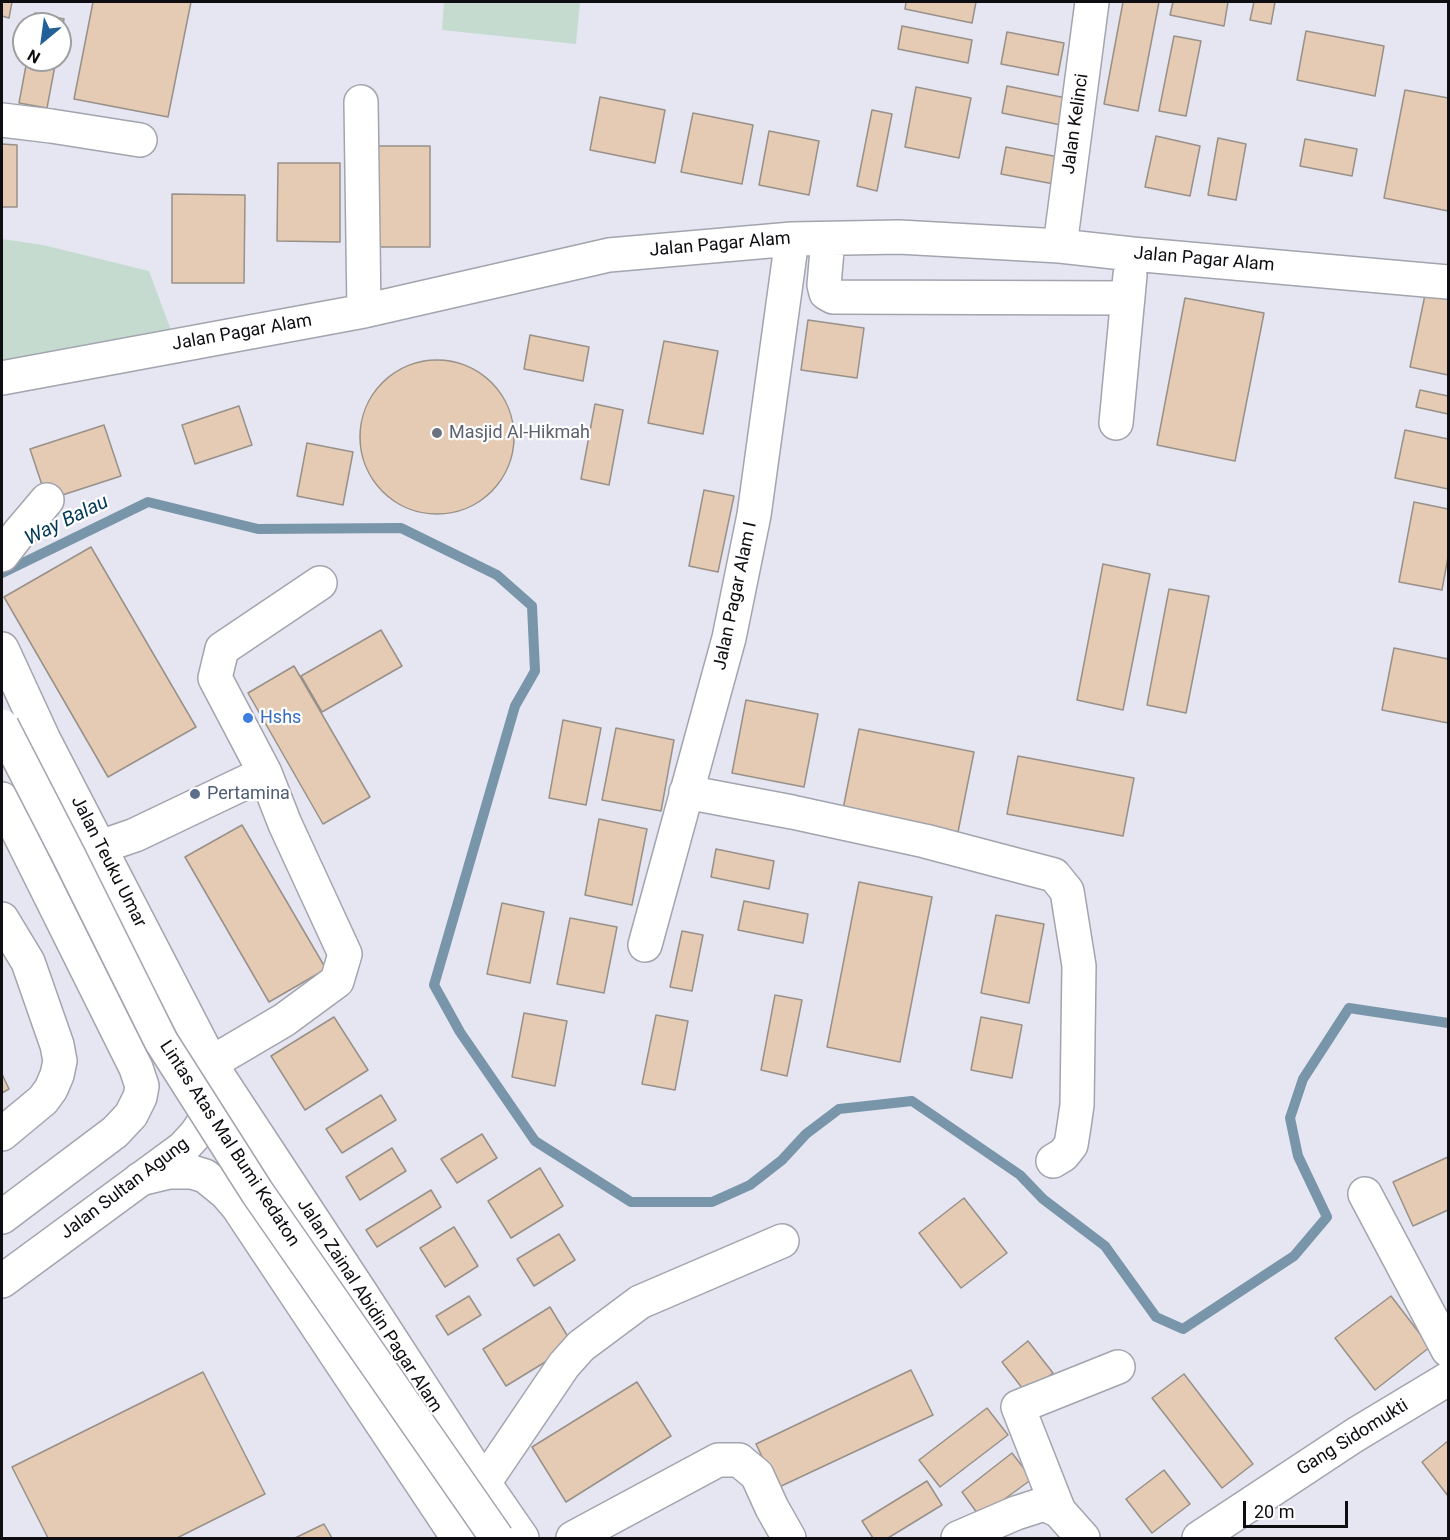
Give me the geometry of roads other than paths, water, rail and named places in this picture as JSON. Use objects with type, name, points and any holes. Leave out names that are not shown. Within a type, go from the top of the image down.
[{"type":"main road","name":"Jalan Kelinci","points":[[1060,246],[1092,2]]},
{"type":"main road","points":[[361,102],[364,311]]},
{"type":"main road","points":[[2,120],[140,140]]},
{"type":"main road","name":"Jalan Pagar Alam","points":[[2,378],[364,311],[609,255],[792,239],[899,237],[1060,246],[1449,282]]},
{"type":"main road","name":"Jalan Pagar Alam I","points":[[645,945],[729,638],[754,515],[792,239]]},
{"type":"main road","points":[[828,239],[824,285],[826,293],[833,297],[1128,298]]},
{"type":"main road","points":[[1116,423],[1132,254]]},
{"type":"main road","points":[[5,551],[47,500]]},
{"type":"main road","points":[[214,1069],[337,981],[345,954],[285,824],[265,773],[215,678],[222,649],[320,584]]},
{"type":"main road","name":"Jalan Teuku Umar","points":[[2,649],[43,738],[214,1069]]},
{"type":"main road","name":"Lintas Atas Mal Bumi Kedaton","points":[[2,726],[161,1041],[257,1192],[497,1539]]},
{"type":"main road","points":[[34,863],[36,823],[50,810],[61,809],[77,818],[99,845],[135,835],[265,773]]},
{"type":"main road","points":[[686,792],[792,812],[913,839],[1054,875],[1067,891],[1079,966],[1077,1105],[1071,1145],[1063,1155],[1053,1161]]},
{"type":"main road","points":[[2,799],[141,1080],[141,1092],[137,1103],[115,1132],[2,1217]]},
{"type":"main road","points":[[2,920],[28,962],[57,1045],[60,1061],[51,1089],[43,1100],[2,1134]]},
{"type":"main road","name":"Jalan Sultan Agung","points":[[2,1281],[183,1148],[202,1125],[212,1104],[214,1069]]},
{"type":"main road","name":"Jalan Zainal Abidin Pagar Alam","points":[[214,1069],[522,1539]]},
{"type":"main road","points":[[140,1179],[184,1171],[205,1176],[238,1207],[458,1539]]},
{"type":"main road","points":[[1365,1194],[1449,1350]]},
{"type":"main road","points":[[484,1483],[564,1365],[580,1346],[640,1302],[782,1240]]},
{"type":"main road","points":[[317,1326],[315,1309],[320,1298],[328,1290],[334,1287],[345,1287],[362,1293]]},
{"type":"main road","points":[[1083,1539],[1059,1510],[1018,1407],[1118,1367]]},
{"type":"main road","name":"Gang Sidomukti","points":[[1199,1539],[1355,1435],[1449,1379]]},
{"type":"main road","points":[[573,1539],[718,1460],[739,1460],[756,1475],[789,1539]]},
{"type":"main road","points":[[958,1539],[1016,1513],[1044,1504],[1059,1510]]},
{"type":"waterway","name":"Way Balau","points":[[2,573],[148,502],[258,529],[401,528],[497,575],[532,606],[535,671],[515,706],[434,985],[460,1032],[535,1141],[631,1202],[712,1202],[750,1185],[782,1160],[806,1134],[839,1109],[912,1101],[1020,1175],[1043,1199],[1105,1246],[1156,1317],[1183,1329],[1294,1256],[1327,1217],[1298,1156],[1290,1118],[1303,1079],[1349,1008],[1448,1023]]},
{"type":"place","name":"Masjid Al-Hikmah","points":[[437,433]]},
{"type":"place","name":"Hshs","points":[[248,718]]},
{"type":"place","name":"Pertamina","points":[[195,794]]}]
